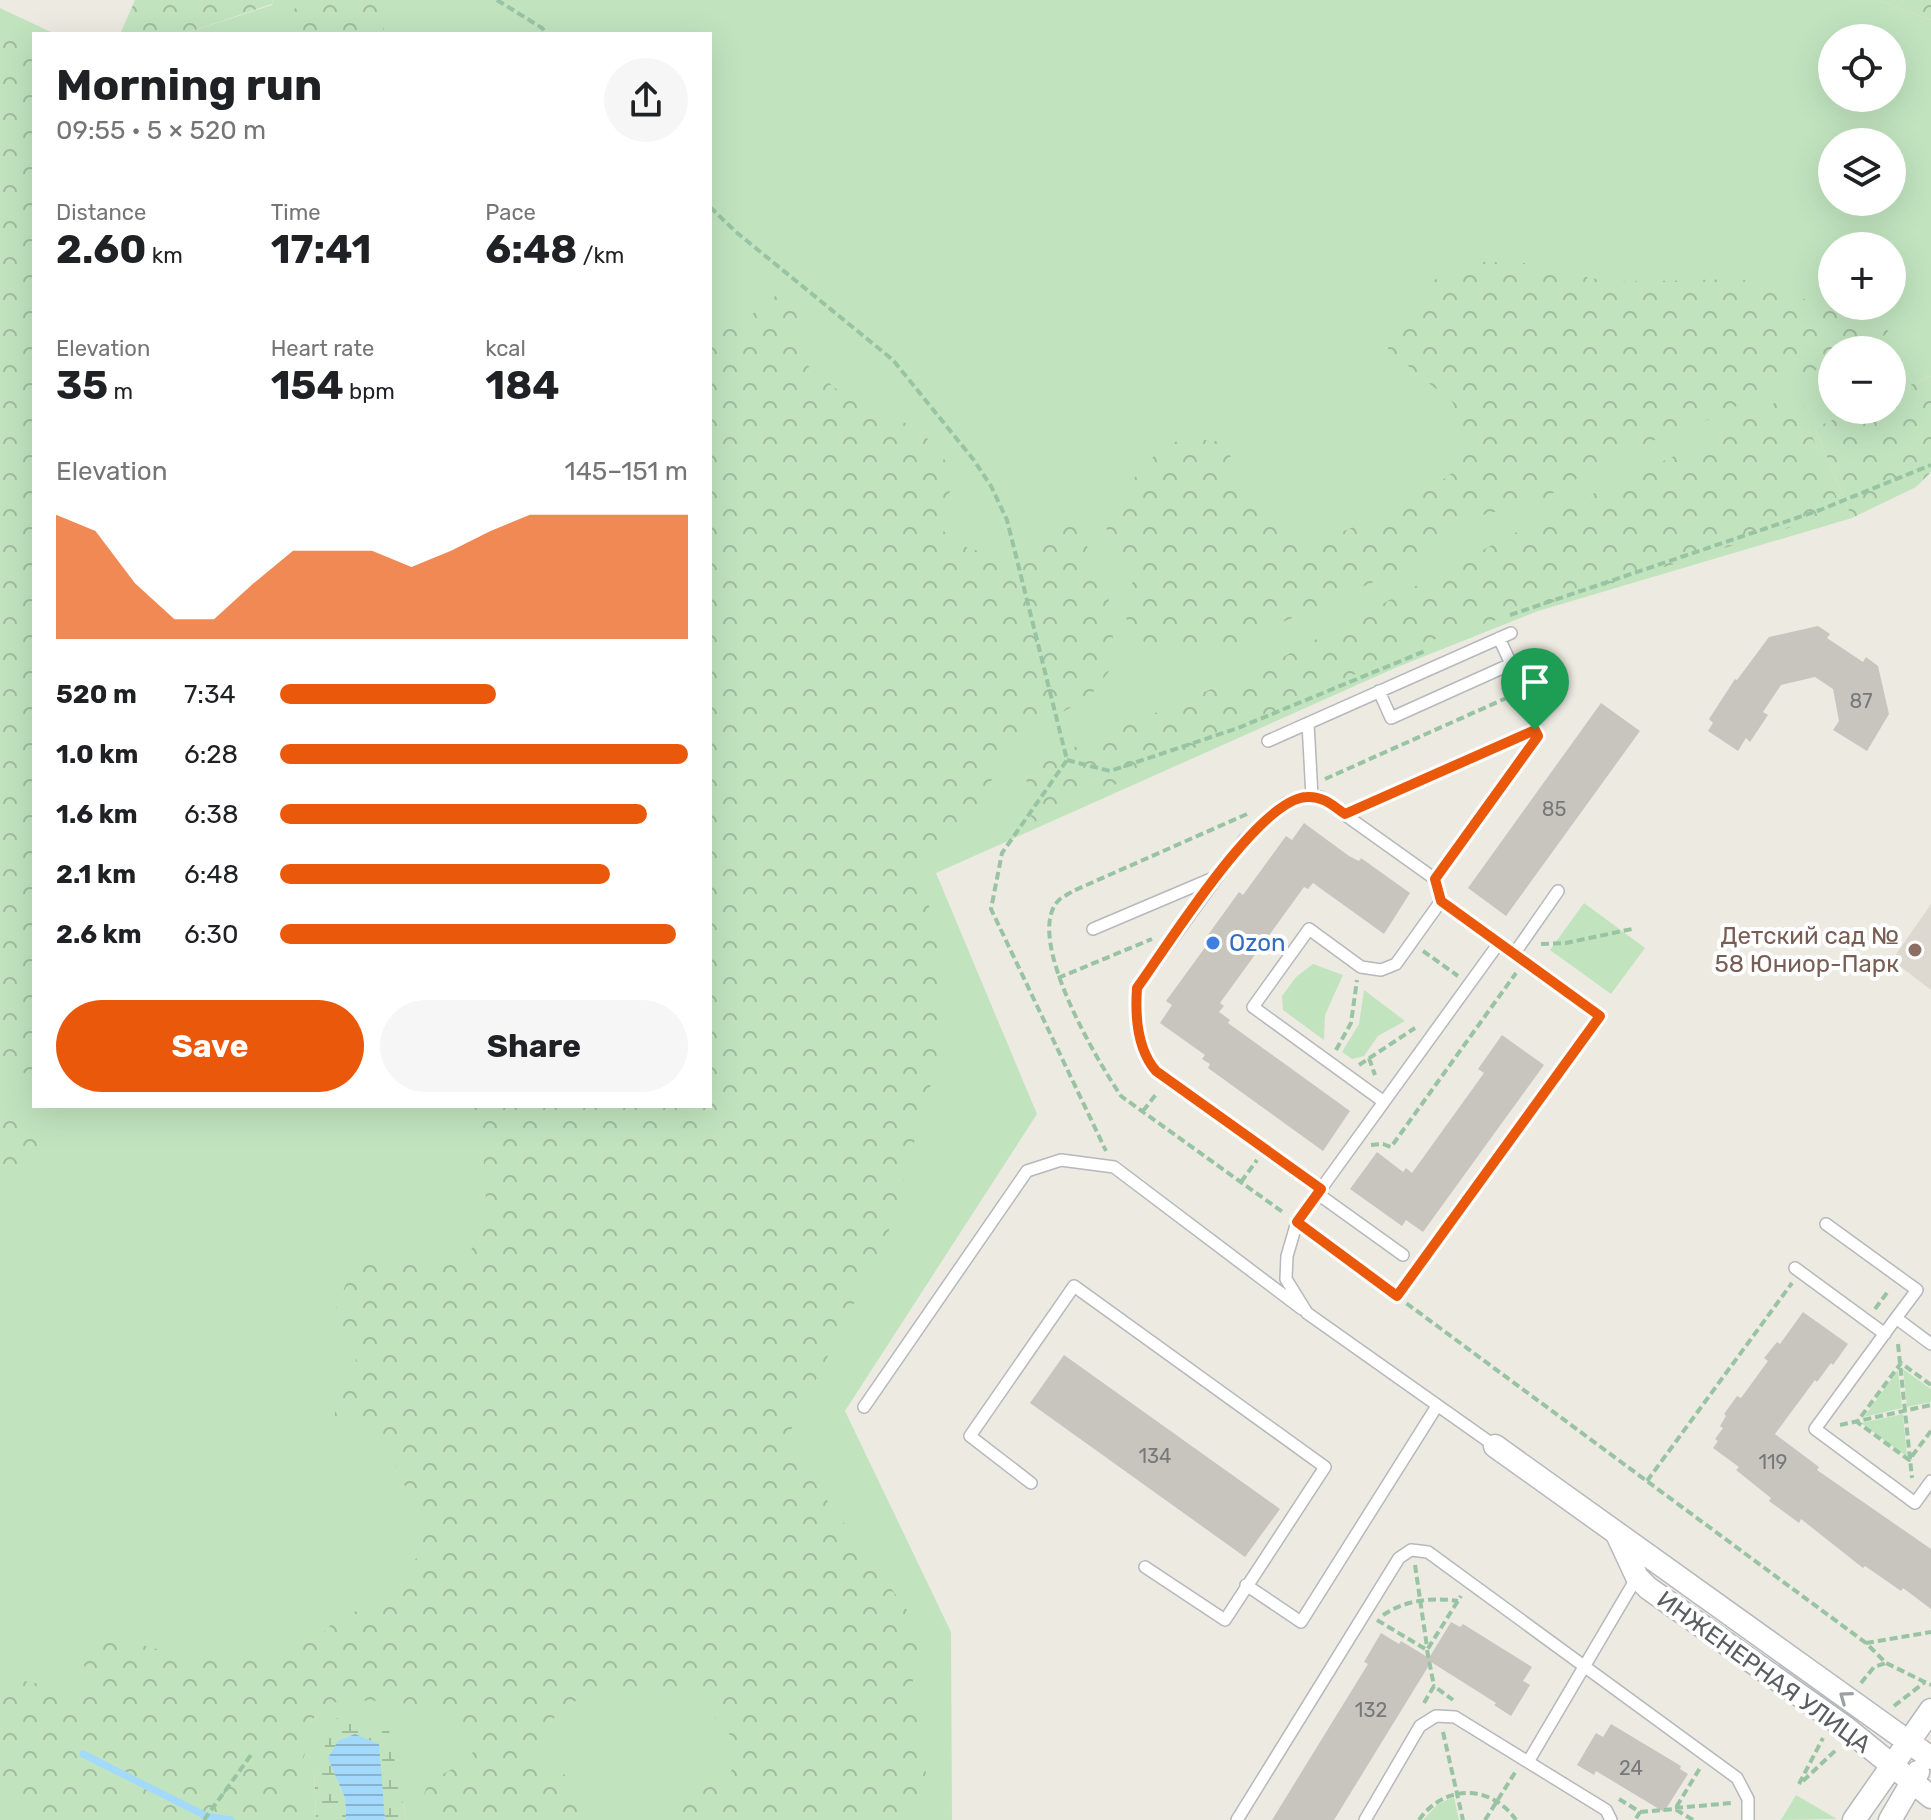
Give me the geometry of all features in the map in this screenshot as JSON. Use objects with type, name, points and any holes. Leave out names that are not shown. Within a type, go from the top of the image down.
[{"type":"street","name":"ИНЖЕНЕРНАЯ УЛИЦА","points":[[1495,1446],[1930,1754]]},
{"type":"street","name":"ИНЖЕНЕРНАЯ УЛИЦА","points":[[1616,1531],[1637,1577],[1648,1588],[1846,1728],[1931,1797]]},
{"type":"street","points":[[1854,1820],[1931,1710]]},
{"type":"street","points":[[1890,1820],[1930,1754]]},
{"type":"lane","points":[[1268,741],[1379,691],[1505,635],[1511,664],[1391,718],[1379,691]]},
{"type":"lane","points":[[1308,723],[1312,797]]},
{"type":"lane","points":[[1345,814],[1535,730],[1538,736],[1435,879]]},
{"type":"lane","points":[[1403,1255],[1156,1071],[1148,1061],[1135,1010],[1137,988],[1244,840],[1286,803],[1303,797],[1320,797],[1435,879],[1441,901],[1499,943],[1516,950],[1525,961],[1600,1016]]},
{"type":"lane","points":[[1093,929],[1218,875]]},
{"type":"lane","points":[[1516,950],[1558,891]]},
{"type":"lane","points":[[1384,1102],[1253,1007],[1309,929],[1361,967],[1381,970],[1396,964],[1441,901]]},
{"type":"lane","points":[[1307,1313],[1286,1279],[1287,1256],[1297,1222],[1499,943]]},
{"type":"lane","points":[[864,1407],[1027,1171],[1061,1160],[1114,1167],[1307,1313],[1495,1446]]},
{"type":"lane","points":[[1826,1224],[1917,1290],[1816,1430],[1914,1502],[1931,1481]]},
{"type":"lane","points":[[1795,1268],[1885,1334]]},
{"type":"lane","points":[[1031,1483],[970,1436],[1074,1286],[1325,1467],[1225,1620],[1145,1567]]},
{"type":"lane","points":[[1896,1319],[1931,1344]]},
{"type":"lane","points":[[1246,1585],[1301,1622],[1437,1406]]},
{"type":"lane","points":[[1237,1820],[1399,1558],[1413,1550],[1428,1552],[1737,1778],[1748,1799],[1748,1816]]},
{"type":"lane","points":[[1526,1761],[1637,1577]]},
{"type":"lane","points":[[1365,1820],[1420,1726],[1440,1716],[1455,1717],[1606,1810],[1611,1820]]},
{"type":"path","points":[[497,0],[545,32]]},
{"type":"path","points":[[712,209],[893,360],[973,459],[991,486],[1007,520],[1067,760],[1002,853],[991,909],[1114,1167]]},
{"type":"path","points":[[1058,978],[1182,926]]},
{"type":"path","points":[[1516,950],[1632,929]]},
{"type":"path","points":[[1411,943],[1469,984]]},
{"type":"path","points":[[1391,1147],[1525,961]]},
{"type":"path","points":[[1326,1060],[1337,1049],[1351,1023],[1356,982]]},
{"type":"path","points":[[1346,1074],[1418,1026],[1449,1011]]},
{"type":"path","points":[[1397,1296],[1600,1016]]},
{"type":"path","points":[[1297,1222],[1866,1643],[1886,1663],[1930,1684]]},
{"type":"path","points":[[1867,1320],[1898,1277]]},
{"type":"path","points":[[1647,1481],[1793,1281],[1804,1289]]},
{"type":"path","points":[[1896,1319],[1914,1502]]},
{"type":"path","points":[[1900,1364],[1931,1385]]},
{"type":"path","points":[[1858,1421],[1900,1364]]},
{"type":"path","points":[[1816,1430],[1931,1405]]},
{"type":"path","points":[[1858,1421],[1910,1460]]},
{"type":"path","points":[[1910,1460],[1931,1431]]},
{"type":"path","points":[[1413,1550],[1434,1686],[1463,1820]]},
{"type":"path","points":[[1428,1650],[1463,1591]]},
{"type":"path","points":[[1428,1650],[1376,1619],[1420,1600],[1458,1601]]},
{"type":"path","points":[[1866,1643],[1931,1632]]},
{"type":"path","points":[[1812,1730],[1825,1739],[1799,1784],[1838,1748],[1845,1754]]},
{"type":"path","points":[[204,1820],[251,1755]]},
{"type":"path","points":[[1485,1820],[1526,1761]]},
{"type":"path","points":[[1675,1809],[1701,1766]]},
{"type":"path","points":[[1419,1820],[1436,1802],[1457,1793],[1475,1793],[1497,1801],[1516,1820]]},
{"type":"path","points":[[1640,1812],[1733,1803],[1748,1816]]},
{"type":"path","points":[[1675,1809],[1693,1820]]},
{"type":"shaded area","name":"Детский сад № 58 Юниор-Парк","points":[[1931,904],[1931,990],[1892,960]]},
{"type":"green space","points":[[135,0],[273,0],[272,4],[189,32],[121,32]]},
{"type":"green space","points":[[273,0],[1878,0],[1931,20],[1931,376],[1906,387],[1906,336],[1818,336],[1818,424],[1824,424],[1815,428],[1852,518],[1538,611],[1395,668],[936,873],[1037,1114],[845,1411],[951,1632],[952,1820],[406,1820],[403,1803],[314,1771],[316,1820],[0,1820],[0,8],[51,32],[32,32],[32,1108],[712,1108],[712,32],[189,32],[272,5]]},
{"type":"green space","points":[[301,0],[382,0],[384,32],[284,32],[287,20]]},
{"type":"green space","points":[[1878,0],[1931,0],[1931,20]]},
{"type":"green space","points":[[0,28],[32,46],[32,1076],[0,1063]]},
{"type":"green space","points":[[1474,262],[1520,262],[1609,282],[1741,279],[1818,304],[1818,320],[1869,320],[1890,332],[1883,336],[1818,336],[1818,370],[1793,376],[1718,416],[1618,454],[1543,499],[1483,515],[1394,573],[1212,653],[1159,653],[1134,634],[1124,614],[1135,573],[1106,528],[1134,479],[1154,456],[1175,442],[1225,442],[1248,504],[1303,545],[1386,513],[1426,491],[1461,466],[1460,423],[1453,403],[1388,349],[1390,329],[1408,318],[1434,280]]},
{"type":"green space","points":[[779,293],[800,295],[806,315],[799,336],[799,358],[847,398],[886,413],[922,432],[949,465],[951,486],[941,528],[956,544],[998,557],[1007,576],[1057,521],[1068,519],[1076,526],[1101,572],[1108,593],[1114,647],[1110,670],[1089,697],[1010,742],[997,760],[987,797],[971,826],[926,862],[921,871],[921,883],[939,934],[945,981],[935,1070],[887,1237],[785,1442],[917,1624],[919,1645],[913,1683],[926,1766],[923,1794],[913,1820],[660,1820],[668,1809],[729,1773],[737,1761],[735,1745],[722,1725],[700,1701],[684,1692],[602,1691],[560,1707],[540,1745],[541,1756],[575,1783],[585,1815],[578,1820],[530,1820],[514,1812],[502,1811],[493,1820],[426,1820],[423,1803],[425,1791],[431,1782],[470,1756],[477,1745],[469,1731],[455,1719],[437,1711],[395,1702],[373,1701],[334,1703],[315,1714],[299,1776],[305,1820],[41,1820],[25,1809],[0,1801],[0,1677],[100,1694],[78,1655],[94,1640],[137,1644],[178,1654],[262,1660],[322,1634],[338,1618],[378,1603],[407,1572],[419,1554],[416,1509],[388,1450],[375,1432],[334,1417],[339,1396],[354,1380],[356,1357],[331,1321],[356,1259],[443,1266],[467,1255],[478,1238],[486,1194],[485,1169],[473,1108],[712,1108],[712,326],[746,319]]},
{"type":"green space","points":[[1931,376],[1931,472],[1916,487],[1852,518],[1815,428],[1824,424],[1906,424],[1906,387]]},
{"type":"green space","points":[[1804,391],[1803,413],[1842,511],[1420,644],[1032,823],[1025,768],[1268,665],[1556,511],[1713,438],[1783,398]]},
{"type":"green space","points":[[1584,903],[1645,948],[1611,994],[1550,950]]},
{"type":"green space","points":[[1313,964],[1343,975],[1325,1015],[1324,1040],[1283,1010],[1282,996],[1296,977]]},
{"type":"green space","points":[[1364,990],[1405,1021],[1378,1036],[1364,1056],[1352,1059],[1342,1052],[1359,1024]]},
{"type":"green space","points":[[0,1117],[28,1119],[46,1131],[39,1152],[0,1186]]},
{"type":"green space","points":[[1903,1369],[1931,1389],[1931,1402],[1907,1407]]},
{"type":"green space","points":[[1898,1370],[1902,1408],[1864,1417]]},
{"type":"green space","points":[[1903,1414],[1907,1457],[1861,1423]]},
{"type":"green space","points":[[337,1718],[389,1730],[406,1820],[385,1820],[378,1744],[328,1758],[345,1798],[346,1820],[316,1820],[314,1771]]},
{"type":"green space","points":[[1796,1795],[1837,1819],[1781,1820]]},
{"type":"green space","points":[[1454,1797],[1459,1820],[1423,1820],[1438,1804]]},
{"type":"water","points":[[355,1734],[379,1744],[385,1820],[346,1820],[345,1798],[328,1758],[338,1741]]},
{"type":"building","points":[[1818,626],[1830,634],[1827,638],[1863,662],[1866,657],[1878,666],[1889,714],[1867,751],[1833,730],[1839,721],[1833,689],[1815,677],[1781,685],[1763,712],[1768,715],[1750,742],[1746,738],[1738,751],[1708,731],[1713,723],[1709,719],[1735,679],[1769,637]]},
{"type":"building","points":[[1601,703],[1640,731],[1506,916],[1468,888]]},
{"type":"building","points":[[1304,823],[1349,856],[1359,861],[1361,858],[1410,893],[1384,934],[1313,883],[1308,889],[1304,887],[1220,1003],[1224,1006],[1219,1012],[1230,1020],[1228,1023],[1350,1111],[1323,1151],[1208,1068],[1210,1064],[1202,1059],[1205,1055],[1160,1023],[1172,1005],[1166,1001],[1209,942],[1205,939],[1239,892],[1243,895],[1286,836],[1292,840]]},
{"type":"building","points":[[1502,1035],[1544,1065],[1423,1232],[1406,1220],[1402,1226],[1350,1189],[1377,1152],[1403,1172],[1406,1168],[1412,1173],[1484,1073],[1478,1069]]},
{"type":"building","points":[[1803,1312],[1848,1344],[1833,1365],[1831,1363],[1817,1382],[1815,1380],[1775,1434],[1819,1467],[1817,1470],[1931,1549],[1931,1609],[1903,1588],[1901,1591],[1865,1566],[1863,1568],[1801,1519],[1799,1523],[1769,1501],[1771,1498],[1736,1470],[1739,1467],[1713,1448],[1723,1428],[1720,1426],[1726,1416],[1724,1414],[1737,1396],[1741,1398],[1768,1361],[1764,1358],[1777,1342],[1780,1344]]},
{"type":"building","points":[[1064,1355],[1280,1509],[1245,1557],[1030,1403]]},
{"type":"building","points":[[1451,1622],[1460,1627],[1463,1624],[1532,1667],[1523,1681],[1530,1685],[1511,1716],[1431,1662],[1334,1820],[1272,1820],[1368,1664],[1364,1662],[1381,1633],[1429,1658]]},
{"type":"building","points":[[1611,1724],[1681,1766],[1680,1769],[1688,1774],[1664,1812],[1596,1771],[1594,1775],[1577,1765],[1596,1733],[1603,1737]]},
{"type":"waterway","points":[[83,1754],[206,1816],[231,1820]]},
{"type":"place","name":"Ozon","points":[[1213,943]]},
{"type":"place","name":"Детский сад № 58 Юниор-Парк","points":[[1915,950]]},
{"type":"route","points":[[1535,730],[1538,736],[1435,879],[1441,901],[1600,1016],[1397,1296],[1297,1222],[1321,1189],[1156,1071],[1148,1061],[1141,1040],[1135,1010],[1137,988],[1244,840],[1286,803],[1303,797],[1320,797],[1345,814],[1535,730]]}]
